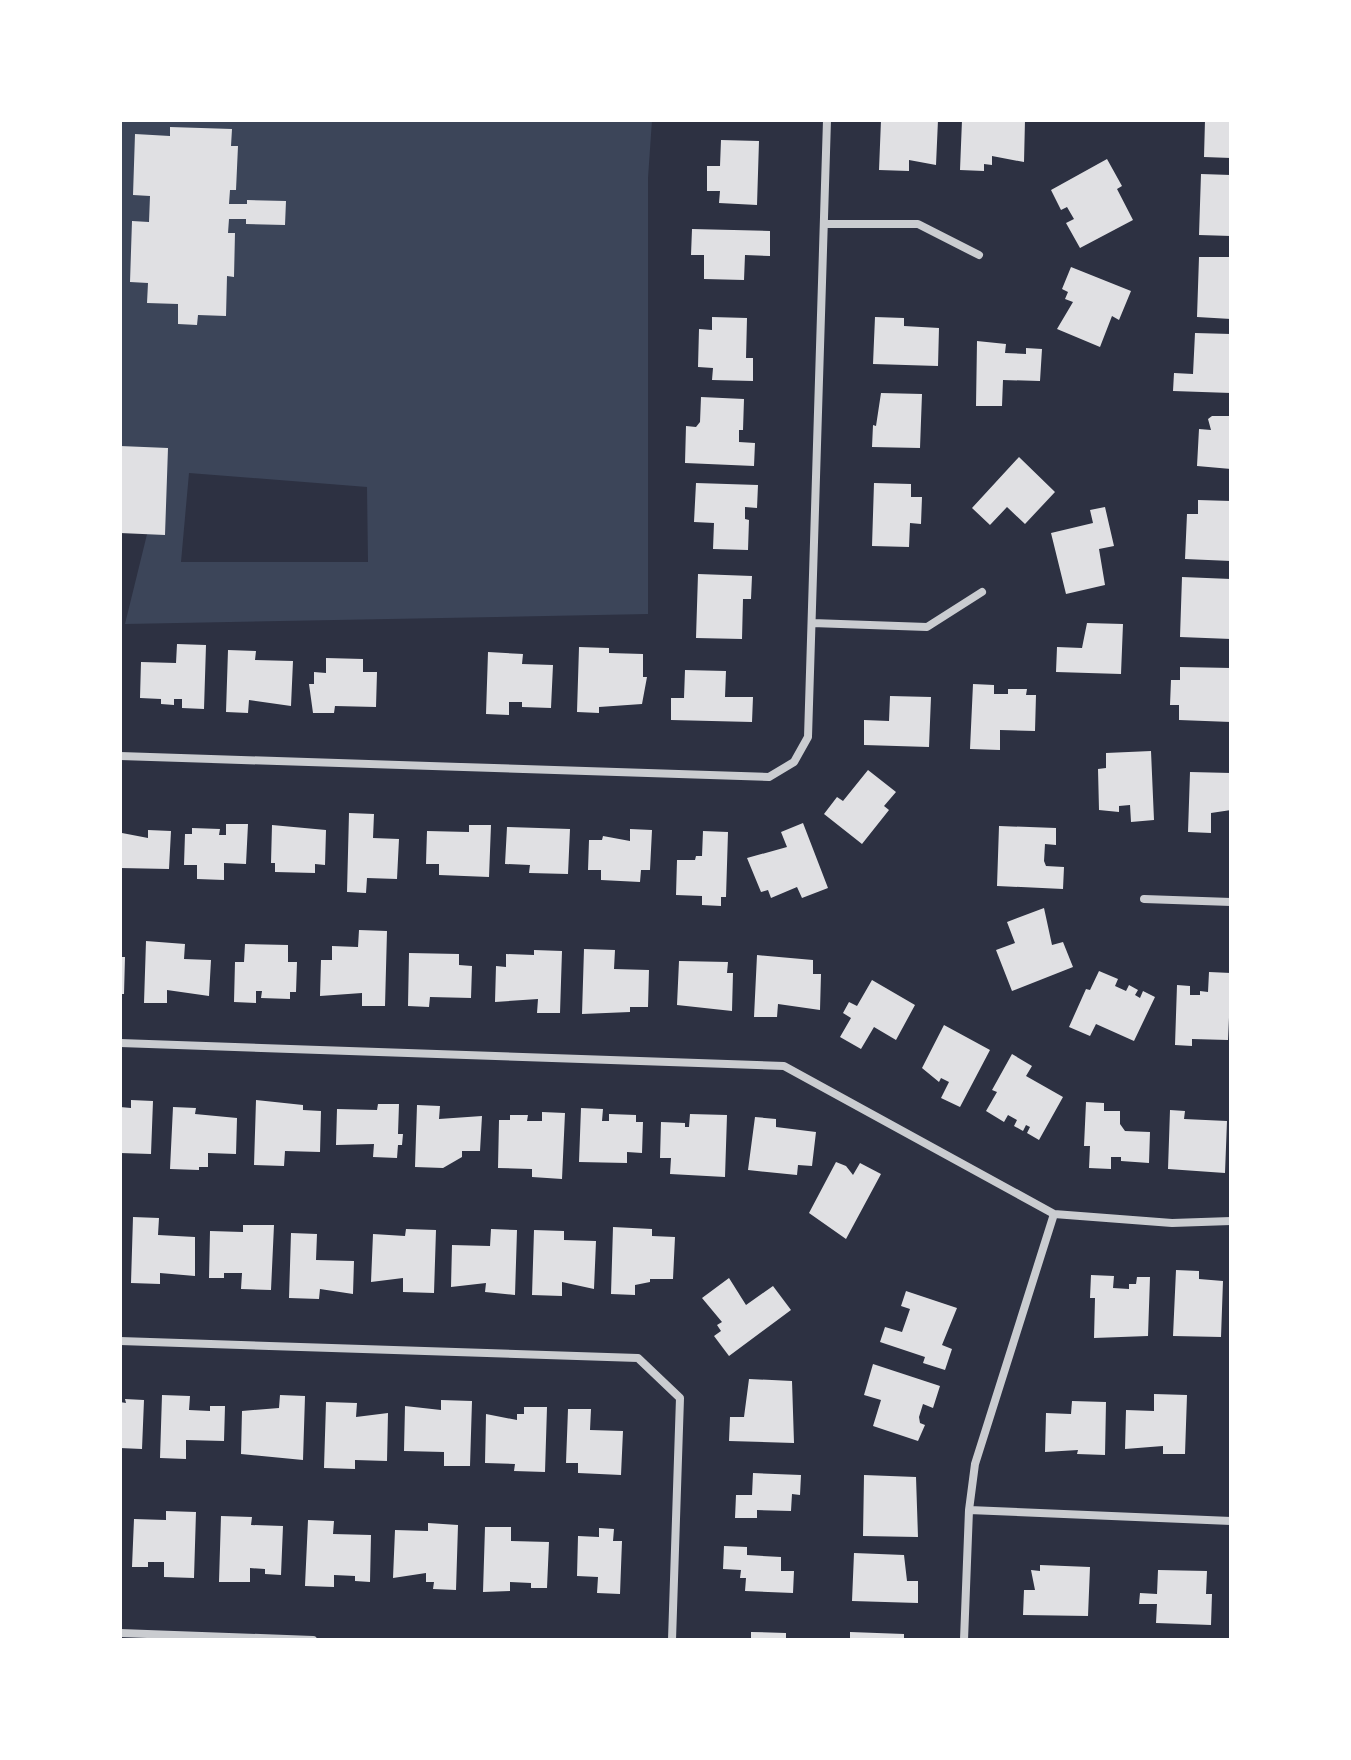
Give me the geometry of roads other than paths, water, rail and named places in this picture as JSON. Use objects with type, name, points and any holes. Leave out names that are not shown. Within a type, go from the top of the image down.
[{"type":"street","points":[[120,756],[769,777],[794,762],[808,737],[827,120]]},
{"type":"street","points":[[824,224],[918,224],[979,255]]},
{"type":"street","points":[[812,623],[927,627],[982,592]]},
{"type":"street","points":[[1144,899],[1231,902]]},
{"type":"street","points":[[120,1043],[784,1066],[1054,1214],[1172,1223],[1231,1221]]},
{"type":"street","points":[[964,1640],[969,1510],[975,1464],[1054,1214]]},
{"type":"street","points":[[120,1341],[638,1358],[680,1398],[672,1640]]},
{"type":"street","points":[[969,1510],[1231,1521]]},
{"type":"street","points":[[120,1633],[313,1640]]}]
